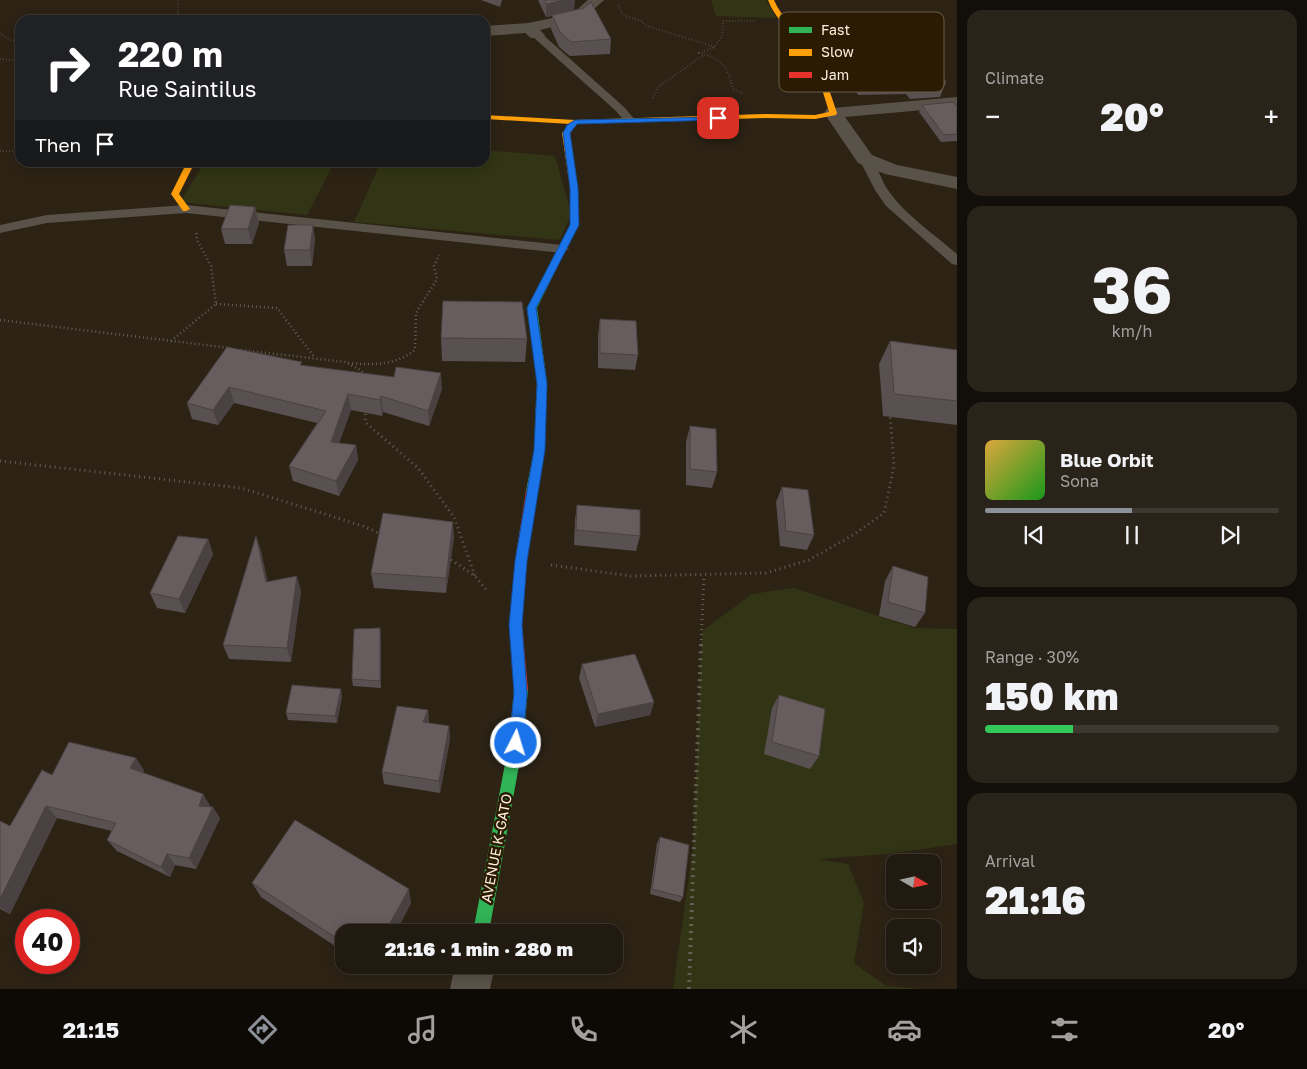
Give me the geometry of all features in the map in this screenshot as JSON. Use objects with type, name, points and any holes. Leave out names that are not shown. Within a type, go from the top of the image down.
[{"type":"street","points":[[490,31],[532,32],[576,17],[597,0]]},
{"type":"street","points":[[771,0],[779,14]]},
{"type":"street","points":[[827,92],[833,113],[865,159],[892,170],[957,183]]},
{"type":"street","points":[[490,118],[575,122],[766,116],[793,117],[957,102]]},
{"type":"street","name":"AVENUE K-GATO","points":[[482,924],[516,743],[521,693],[516,625],[521,561],[539,450],[542,384],[532,308],[575,225],[574,188],[566,133],[575,122]]},
{"type":"street","points":[[186,209],[175,194],[188,167]]},
{"type":"street","points":[[470,989],[473,974]]},
{"type":"lane","points":[[532,32],[620,109],[630,121]]},
{"type":"lane","points":[[865,159],[881,190],[891,203],[957,261]]},
{"type":"lane","points":[[0,229],[47,219],[186,209],[562,249]]},
{"type":"path","points":[[176,15],[178,0]]},
{"type":"path","points":[[616,0],[623,15],[641,21],[647,26],[715,47]]},
{"type":"path","points":[[630,121],[648,107],[659,86],[715,47],[722,38],[723,21],[779,21]]},
{"type":"path","points":[[0,34],[15,43]]},
{"type":"path","points":[[715,47],[699,53],[714,56],[728,67],[733,89],[793,117]]},
{"type":"path","points":[[0,59],[15,60]]},
{"type":"path","points":[[0,151],[15,151]]},
{"type":"path","points":[[186,209],[196,230],[197,240],[211,266],[216,304]]},
{"type":"path","points":[[0,320],[378,365],[404,360],[415,350],[416,313],[437,279],[434,266],[447,238]]},
{"type":"path","points":[[171,341],[216,304],[265,306],[277,308],[316,359]]},
{"type":"path","points":[[345,362],[362,371],[367,382]]},
{"type":"path","points":[[366,402],[365,422],[418,468],[454,517],[475,576]]},
{"type":"path","points":[[521,561],[632,576],[766,573],[809,560],[853,535],[884,513],[894,466],[890,415],[899,414]]},
{"type":"path","points":[[0,462],[242,488],[363,526],[388,537]]},
{"type":"path","points":[[439,555],[447,557],[475,576],[516,625]]},
{"type":"path","points":[[689,989],[704,575]]},
{"type":"green space","points":[[711,0],[766,0],[776,18],[716,16]]},
{"type":"green space","points":[[490,150],[555,156],[571,214],[560,240],[354,222],[379,167],[490,167]]},
{"type":"green space","points":[[202,167],[332,167],[307,215],[180,202]]},
{"type":"green space","points":[[794,588],[914,628],[957,629],[957,844],[887,854],[819,859],[848,864],[864,903],[854,963],[886,986],[922,989],[673,989],[693,848],[702,631],[752,594]]},
{"type":"building","points":[[545,0],[565,0],[546,4]]},
{"type":"building","points":[[591,2],[611,39],[571,42],[560,32],[552,15],[584,8]]},
{"type":"building","points":[[953,102],[957,107],[957,134],[944,135],[922,105]]},
{"type":"building","points":[[230,205],[255,207],[248,229],[221,229]]},
{"type":"building","points":[[288,225],[313,225],[310,250],[284,250]]},
{"type":"building","points":[[443,301],[522,302],[527,339],[441,338]]},
{"type":"building","points":[[600,319],[636,321],[638,355],[600,353]]},
{"type":"building","points":[[890,341],[957,350],[957,401],[894,394]]},
{"type":"building","points":[[227,347],[302,362],[300,365],[394,377],[396,367],[441,373],[428,411],[381,396],[380,400],[348,394],[331,442],[356,445],[336,481],[289,466],[326,411],[229,387],[213,410],[187,403]]},
{"type":"building","points":[[690,426],[716,429],[717,472],[690,469]]},
{"type":"building","points":[[782,487],[808,490],[814,535],[786,531]]},
{"type":"building","points":[[577,505],[640,510],[640,536],[576,530]]},
{"type":"building","points":[[383,513],[453,522],[446,578],[371,573]]},
{"type":"building","points":[[178,536],[208,539],[179,599],[150,593]]},
{"type":"building","points":[[256,536],[266,582],[297,576],[287,648],[223,645]]},
{"type":"building","points":[[893,566],[928,577],[925,613],[888,602]]},
{"type":"building","points":[[380,628],[380,681],[352,679],[354,629]]},
{"type":"building","points":[[635,654],[654,702],[598,714],[582,664]]},
{"type":"building","points":[[292,685],[341,689],[335,716],[286,713]]},
{"type":"building","points":[[779,695],[825,709],[819,756],[772,742]]},
{"type":"building","points":[[397,706],[428,710],[423,722],[449,726],[439,781],[382,772]]},
{"type":"building","points":[[69,742],[136,758],[130,768],[203,794],[199,806],[213,807],[189,858],[167,854],[161,867],[107,840],[116,823],[46,806],[0,899],[0,821],[10,826],[42,770],[52,775]]},
{"type":"building","points":[[295,820],[409,889],[389,924],[335,924],[335,937],[252,883]]},
{"type":"building","points":[[660,837],[689,845],[683,897],[652,889]]},
{"type":"traffic: fast","points":[[532,491],[539,450],[542,383],[532,308],[575,223]]},
{"type":"traffic: fast","points":[[482,924],[516,743],[521,689]]},
{"type":"traffic: slow","points":[[771,0],[779,16]]},
{"type":"traffic: slow","points":[[490,117],[575,122],[766,116],[815,117],[833,113],[826,92]]},
{"type":"traffic: slow","points":[[575,122],[566,133],[574,188],[575,223]]},
{"type":"traffic: slow","points":[[186,209],[175,194],[188,167]]},
{"type":"traffic: jam","points":[[521,689],[516,625],[521,561],[532,491]]},
{"type":"route","points":[[516,743],[521,693],[516,625],[521,561],[539,450],[542,384],[532,308],[575,225],[574,188],[566,133],[575,122],[718,118]]}]
